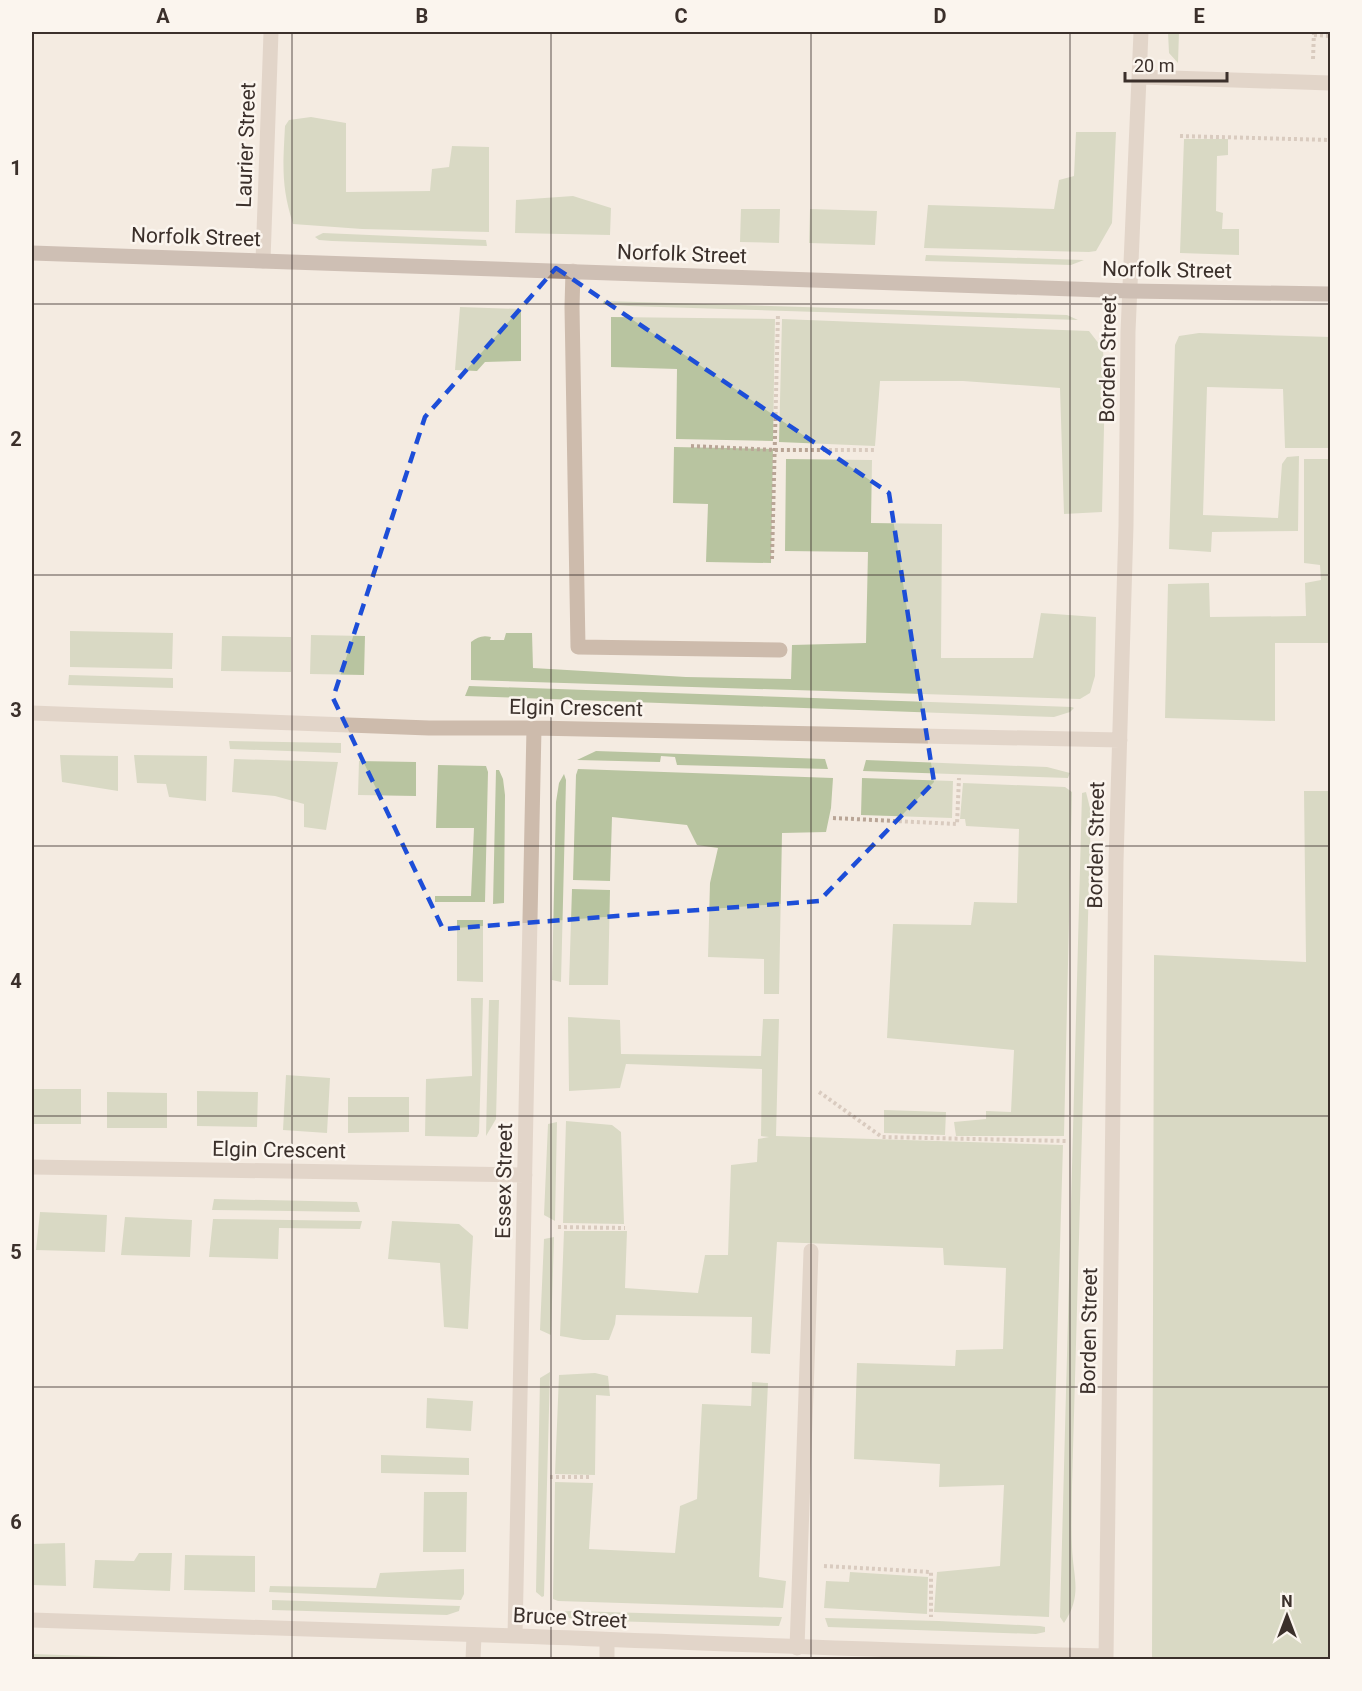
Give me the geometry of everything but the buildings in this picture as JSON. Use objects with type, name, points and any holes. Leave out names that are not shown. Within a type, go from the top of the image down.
[{"type":"street","name":"Laurier Street","points":[[263,261],[271,32]]},
{"type":"street","name":"Borden Street","points":[[1106,1658],[1115,909],[1130,291],[1141,32]]},
{"type":"street","points":[[1140,77],[1330,83]]},
{"type":"street","name":"Norfolk Street","points":[[32,253],[1130,291],[1330,294]]},
{"type":"street","points":[[573,271],[578,647],[780,650]]},
{"type":"street","name":"Elgin Crescent","points":[[32,713],[429,728],[534,728],[1120,740]]},
{"type":"street","name":"Essex Street","points":[[516,1636],[534,728]]},
{"type":"street","name":"Elgin Crescent","points":[[32,1167],[525,1175]]},
{"type":"street","points":[[797,1648],[811,1251]]},
{"type":"street","name":"Bruce Street","points":[[32,1620],[1106,1658]]},
{"type":"street","points":[[473,1659],[474,1635]]},
{"type":"street","points":[[607,1640],[607,1659]]},
{"type":"path","points":[[1314,35],[1330,36]]},
{"type":"path","points":[[1180,136],[1330,140]]},
{"type":"path","points":[[772,559],[778,314]]},
{"type":"path","points":[[691,446],[775,450],[875,450]]},
{"type":"path","points":[[833,818],[957,824],[958,778]]},
{"type":"path","points":[[819,1092],[882,1137],[1067,1141]]},
{"type":"path","points":[[558,1227],[625,1228]]},
{"type":"path","points":[[550,1477],[590,1477]]},
{"type":"path","points":[[801,1564],[931,1572],[931,1617]]},
{"type":"highlighted area","points":[[556,268],[889,493],[934,782],[819,901],[443,929],[333,698],[425,417]]},
{"type":"green space","points":[[1168,32],[1179,32],[1178,63],[1169,53]]},
{"type":"green space","points":[[311,117],[346,123],[346,192],[430,191],[432,169],[449,167],[452,146],[489,147],[489,232],[362,229],[293,224],[286,198],[284,176],[285,126],[289,120]]},
{"type":"green space","points":[[1076,132],[1116,132],[1112,223],[1096,251],[924,248],[928,205],[1054,209],[1059,180],[1074,176]]},
{"type":"green space","points":[[1184,139],[1228,139],[1228,155],[1217,156],[1216,211],[1223,213],[1222,229],[1239,229],[1239,255],[1180,253]]},
{"type":"green space","points":[[573,196],[611,208],[610,235],[515,233],[516,200]]},
{"type":"green space","points":[[741,209],[780,209],[779,243],[740,242]]},
{"type":"green space","points":[[810,209],[877,211],[875,245],[809,243]]},
{"type":"green space","points":[[323,233],[486,240],[487,246],[332,241],[319,240],[315,237]]},
{"type":"green space","points":[[926,255],[1084,260],[1071,265],[925,261]]},
{"type":"green space","points":[[604,301],[1067,315],[1078,320],[629,306],[603,304]]},
{"type":"green space","points":[[460,307],[521,309],[521,361],[485,362],[477,371],[455,370]]},
{"type":"green space","points":[[611,317],[775,319],[773,441],[676,439],[677,369],[611,367]]},
{"type":"green space","points":[[782,319],[1089,331],[1103,349],[1105,385],[1102,512],[1064,514],[1060,388],[963,381],[880,381],[875,446],[779,442]]},
{"type":"green space","points":[[1199,333],[1330,337],[1330,448],[1285,448],[1283,389],[1207,387],[1203,515],[1278,518],[1282,464],[1287,457],[1299,456],[1298,531],[1212,532],[1211,552],[1169,549],[1175,345],[1179,336]]},
{"type":"green space","points":[[674,447],[773,449],[771,563],[706,562],[708,504],[673,503]]},
{"type":"green space","points":[[786,459],[872,460],[871,523],[942,524],[941,658],[1033,658],[1041,613],[1096,617],[1095,676],[1090,693],[1080,699],[471,680],[471,642],[483,636],[491,637],[490,640],[504,640],[506,633],[532,633],[533,668],[686,677],[791,679],[792,645],[866,643],[868,552],[785,551]]},
{"type":"green space","points":[[1304,459],[1330,459],[1330,643],[1275,643],[1275,721],[1165,718],[1168,584],[1209,583],[1210,617],[1306,616],[1305,583],[1321,580],[1320,565],[1304,563]]},
{"type":"green space","points":[[70,631],[173,633],[172,669],[70,667]]},
{"type":"green space","points":[[311,635],[365,636],[364,675],[310,674]]},
{"type":"green space","points":[[222,636],[291,637],[291,672],[221,671]]},
{"type":"green space","points":[[69,675],[173,678],[173,688],[68,685]]},
{"type":"green space","points":[[469,686],[1074,708],[1070,712],[1054,717],[465,696]]},
{"type":"green space","points":[[229,741],[341,743],[341,753],[230,749]]},
{"type":"green space","points":[[596,751],[825,759],[828,769],[677,765],[675,757],[661,756],[660,762],[577,760]]},
{"type":"green space","points":[[60,755],[118,756],[118,791],[62,782]]},
{"type":"green space","points":[[134,755],[207,756],[206,801],[169,797],[166,784],[137,783]]},
{"type":"green space","points":[[234,759],[338,762],[326,830],[304,827],[304,804],[275,796],[232,792]]},
{"type":"green space","points":[[866,760],[1047,767],[1070,773],[1068,778],[863,771]]},
{"type":"green space","points":[[359,761],[416,762],[416,796],[358,795]]},
{"type":"green space","points":[[438,765],[486,766],[488,772],[485,902],[435,902],[435,896],[471,896],[474,828],[436,828]]},
{"type":"green space","points":[[578,769],[833,778],[831,808],[826,832],[782,833],[779,994],[764,994],[764,959],[708,957],[710,883],[718,848],[697,845],[687,825],[612,817],[610,881],[573,880]]},
{"type":"green space","points":[[496,770],[499,770],[503,779],[505,795],[504,903],[493,904]]},
{"type":"green space","points":[[564,774],[566,780],[561,982],[552,980],[556,802],[559,783]]},
{"type":"green space","points":[[862,778],[953,781],[952,818],[861,815]]},
{"type":"green space","points":[[963,783],[1065,787],[1072,792],[1064,1136],[956,1136],[954,1122],[986,1119],[986,1111],[1011,1112],[1014,1050],[887,1038],[893,924],[971,925],[974,902],[1017,903],[1019,829],[966,826],[965,819],[960,819]]},
{"type":"green space","points":[[1304,791],[1330,791],[1330,1659],[1152,1659],[1154,955],[1306,962]]},
{"type":"green space","points":[[1086,792],[1091,812],[1072,1486],[1075,1594],[1070,1613],[1064,1623],[1060,1617],[1082,793]]},
{"type":"green space","points":[[572,889],[610,890],[608,985],[569,985]]},
{"type":"green space","points":[[457,920],[483,920],[483,982],[457,981]]},
{"type":"green space","points":[[471,998],[483,998],[479,1133],[477,1137],[425,1136],[426,1079],[472,1076]]},
{"type":"green space","points":[[489,1000],[499,1000],[496,1119],[486,1136]]},
{"type":"green space","points":[[568,1017],[620,1020],[621,1054],[761,1056],[763,1019],[779,1019],[776,1136],[1063,1145],[1049,1617],[934,1612],[937,1572],[1000,1566],[1004,1485],[939,1487],[940,1464],[854,1459],[857,1363],[955,1366],[956,1350],[1003,1349],[1006,1268],[944,1265],[943,1248],[777,1242],[770,1354],[751,1353],[752,1317],[616,1315],[609,1340],[583,1340],[560,1336],[564,1231],[627,1231],[625,1288],[698,1293],[705,1255],[728,1255],[731,1165],[757,1162],[758,1139],[769,1137],[761,1136],[762,1069],[626,1064],[620,1088],[569,1091]]},
{"type":"green space","points":[[286,1075],[330,1078],[327,1133],[283,1130]]},
{"type":"green space","points":[[32,1089],[81,1089],[81,1124],[32,1124]]},
{"type":"green space","points":[[197,1091],[258,1092],[257,1127],[197,1126]]},
{"type":"green space","points":[[107,1092],[167,1093],[167,1128],[107,1128]]},
{"type":"green space","points":[[348,1097],[409,1097],[409,1132],[348,1133]]},
{"type":"green space","points":[[884,1110],[946,1112],[945,1135],[884,1133]]},
{"type":"green space","points":[[566,1121],[612,1125],[621,1132],[624,1224],[563,1223]]},
{"type":"green space","points":[[557,1122],[555,1221],[544,1215],[548,1124]]},
{"type":"green space","points":[[214,1199],[357,1202],[360,1212],[212,1210]]},
{"type":"green space","points":[[40,1212],[107,1215],[105,1252],[36,1250]]},
{"type":"green space","points":[[125,1217],[192,1220],[190,1257],[121,1255]]},
{"type":"green space","points":[[213,1219],[362,1221],[360,1229],[279,1228],[278,1259],[209,1257]]},
{"type":"green space","points":[[392,1221],[459,1224],[473,1236],[468,1329],[444,1327],[440,1263],[388,1259]]},
{"type":"green space","points":[[554,1237],[551,1335],[540,1330],[544,1239]]},
{"type":"green space","points":[[550,1372],[544,1596],[542,1597],[536,1592],[540,1378]]},
{"type":"green space","points":[[595,1373],[608,1376],[610,1396],[596,1395],[595,1475],[555,1474],[559,1375]]},
{"type":"green space","points":[[752,1382],[768,1383],[759,1577],[786,1581],[783,1608],[558,1601],[553,1599],[555,1482],[593,1483],[589,1549],[675,1553],[680,1506],[697,1499],[702,1404],[751,1406]]},
{"type":"green space","points":[[427,1398],[473,1401],[471,1431],[426,1428]]},
{"type":"green space","points":[[381,1455],[469,1458],[469,1475],[381,1473]]},
{"type":"green space","points":[[424,1492],[467,1492],[466,1552],[423,1552]]},
{"type":"green space","points":[[65,1543],[66,1586],[32,1585],[32,1544]]},
{"type":"green space","points":[[139,1553],[172,1553],[170,1591],[93,1588],[95,1560],[134,1561]]},
{"type":"green space","points":[[185,1555],[255,1556],[255,1592],[184,1590]]},
{"type":"green space","points":[[464,1569],[464,1594],[461,1600],[269,1592],[270,1586],[376,1588],[380,1573]]},
{"type":"green space","points":[[850,1572],[928,1577],[927,1614],[824,1608],[826,1581],[849,1582]]},
{"type":"green space","points":[[272,1600],[460,1606],[459,1611],[447,1615],[272,1610]]},
{"type":"green space","points":[[556,1612],[782,1617],[779,1626],[574,1620]]},
{"type":"green space","points":[[825,1618],[1040,1626],[1045,1627],[1045,1632],[1036,1634],[828,1627]]},
{"type":"green space","points":[[32,1654],[183,1659],[32,1660]]}]
